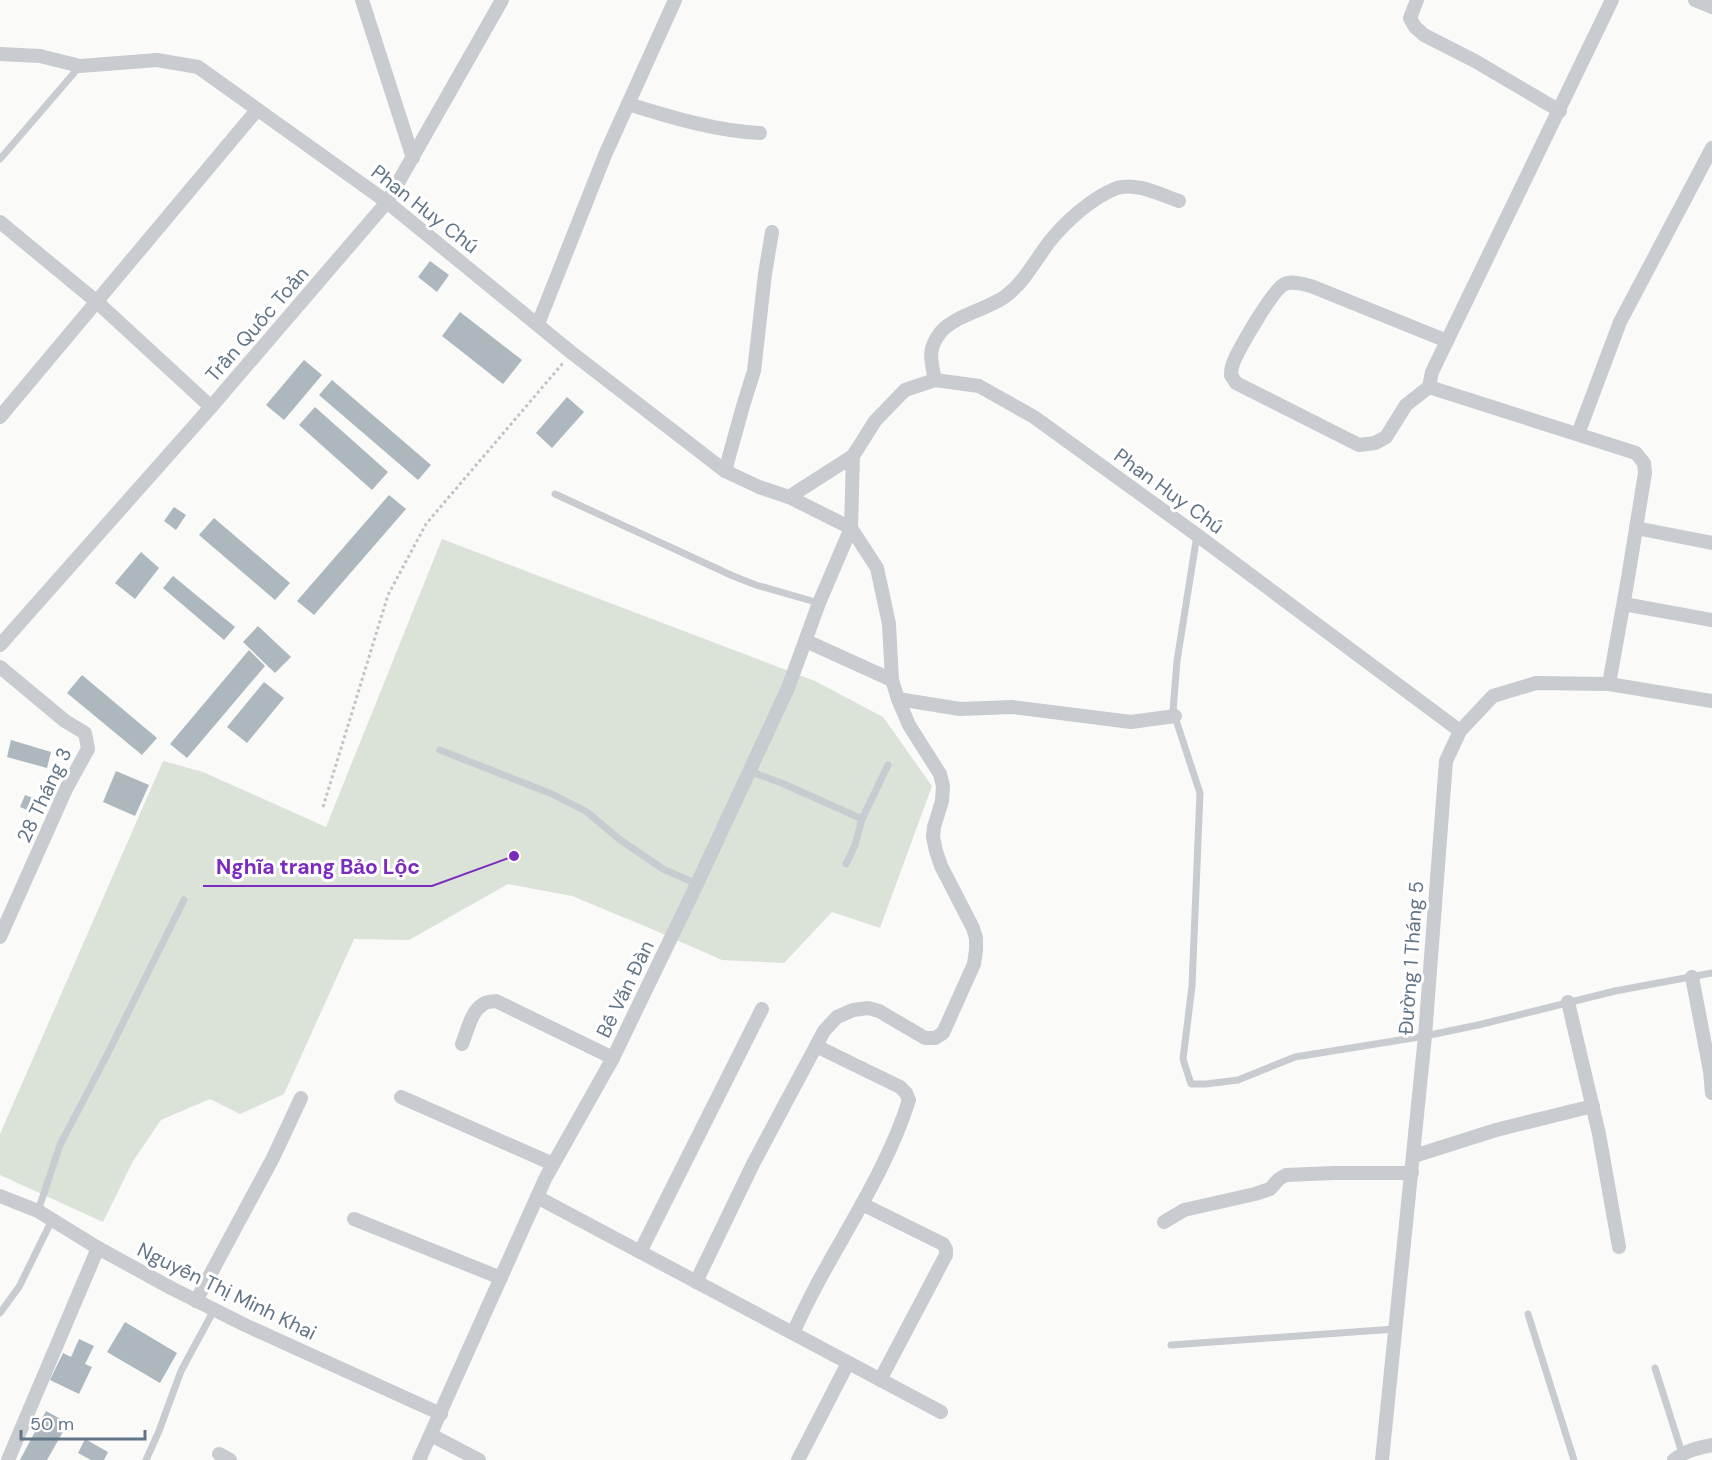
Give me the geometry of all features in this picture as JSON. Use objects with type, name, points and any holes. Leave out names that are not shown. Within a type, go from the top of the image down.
[{"type":"street","points":[[362,0],[413,158]]},
{"type":"street","name":"Trần Quốc Toản","points":[[0,645],[211,407],[387,202],[502,0]]},
{"type":"street","points":[[538,324],[604,155],[675,0]]},
{"type":"street","points":[[1417,0],[1410,18],[1414,27],[1424,35],[1475,60],[1560,111]]},
{"type":"street","points":[[1447,341],[1311,286],[1288,283],[1281,286],[1258,318],[1233,363],[1231,375],[1236,383],[1359,445],[1375,443],[1386,437],[1406,405],[1429,387],[1432,372],[1560,111],[1612,0]]},
{"type":"street","points":[[1695,0],[1712,7]]},
{"type":"street","name":"Phan Huy Chú","points":[[0,54],[40,56],[80,66],[157,60],[198,67],[387,202],[572,353],[725,471],[759,487],[789,497],[851,528]]},
{"type":"street","points":[[628,104],[716,127],[760,133]]},
{"type":"street","points":[[0,417],[257,110]]},
{"type":"street","points":[[1578,434],[1620,322],[1712,148]]},
{"type":"street","points":[[935,380],[930,355],[941,332],[948,324],[1004,297],[1020,285],[1049,242],[1067,222],[1092,202],[1118,188],[1134,186],[1179,201]]},
{"type":"street","points":[[0,222],[97,302],[211,407]]},
{"type":"street","points":[[725,471],[754,371],[772,232]]},
{"type":"street","name":"Phan Huy Chú","points":[[853,456],[875,421],[905,390],[935,380],[980,386],[1034,417],[1460,731]]},
{"type":"street","points":[[1429,387],[1636,453],[1644,463],[1645,473],[1609,684]]},
{"type":"street","points":[[789,497],[853,456]]},
{"type":"street","points":[[696,1281],[753,1164],[824,1031],[837,1017],[853,1010],[868,1008],[879,1011],[925,1038],[935,1038],[943,1033],[974,964],[976,938],[973,928],[941,867],[933,837],[942,801],[943,786],[940,774],[909,725],[898,699],[892,680],[890,624],[877,568],[851,528],[853,456]]},
{"type":"street","name":"Bế Văn Đàn","points":[[419,1460],[537,1197],[566,1139],[612,1058],[697,884],[788,688],[819,603],[851,528]]},
{"type":"street","points":[[1636,528],[1712,543]]},
{"type":"street","points":[[1624,604],[1712,620]]},
{"type":"street","points":[[806,641],[892,680]]},
{"type":"street","name":"28 Tháng 3","points":[[0,667],[64,722],[84,733],[88,748],[67,788],[0,937]]},
{"type":"street","name":"Đường 1 Tháng 5","points":[[1382,1460],[1425,1036],[1446,760],[1460,731],[1493,696],[1536,683],[1609,684],[1712,701]]},
{"type":"street","points":[[898,699],[960,709],[1012,707],[1131,722],[1175,716]]},
{"type":"street","points":[[1692,977],[1712,1092]]},
{"type":"street","points":[[462,1044],[480,1005],[496,1001],[612,1058]]},
{"type":"street","points":[[1568,1002],[1599,1134],[1618,1247]]},
{"type":"street","points":[[640,1252],[762,1009]]},
{"type":"street","points":[[793,1333],[814,1289],[862,1204],[900,1129],[909,1100],[900,1087],[816,1046]]},
{"type":"street","points":[[401,1096],[553,1164]]},
{"type":"street","points":[[196,1300],[273,1158],[300,1098]]},
{"type":"street","points":[[1414,1156],[1496,1130],[1593,1106]]},
{"type":"street","points":[[1164,1222],[1184,1210],[1270,1189],[1278,1179],[1286,1175],[1412,1173]]},
{"type":"street","name":"Nguyễn Thị Minh Khai","points":[[0,1196],[38,1211],[98,1248],[214,1310],[441,1414]]},
{"type":"street","points":[[537,1197],[941,1412]]},
{"type":"street","points":[[862,1204],[943,1245],[946,1249],[946,1255],[880,1380]]},
{"type":"street","points":[[354,1219],[501,1278]]},
{"type":"street","points":[[8,1460],[98,1248]]},
{"type":"street","points":[[801,1458],[848,1363]]},
{"type":"street","points":[[431,1435],[479,1460]]},
{"type":"street","points":[[1678,1457],[1692,1449],[1712,1445]]},
{"type":"lane","points":[[0,159],[80,66]]},
{"type":"lane","points":[[555,494],[733,576],[819,603]]},
{"type":"lane","points":[[1197,535],[1177,661],[1173,711],[1200,793],[1192,986],[1183,1059],[1191,1083],[1206,1084],[1238,1080],[1296,1058],[1425,1036],[1615,991],[1712,973]]},
{"type":"lane","points":[[441,750],[552,794],[586,812],[619,839],[663,869],[697,884]]},
{"type":"lane","points":[[846,864],[855,845],[862,819],[888,765]]},
{"type":"lane","points":[[749,771],[862,819]]},
{"type":"lane","points":[[38,1211],[60,1145],[184,900]]},
{"type":"lane","points":[[0,1313],[19,1287],[52,1220]]},
{"type":"lane","points":[[146,1460],[181,1371],[214,1310]]},
{"type":"lane","points":[[1528,1314],[1574,1460]]},
{"type":"lane","points":[[1171,1345],[1395,1329]]},
{"type":"lane","points":[[1655,1368],[1678,1457]]},
{"type":"path","points":[[323,807],[388,595],[426,524],[572,353]]},
{"type":"shaded area","points":[[442,539],[815,681],[883,717],[932,786],[880,928],[832,912],[784,963],[722,960],[572,896],[508,884],[409,940],[354,939],[284,1094],[240,1114],[210,1099],[161,1120],[133,1161],[103,1222],[0,1175],[0,1134],[163,761],[203,772],[326,827]]},
{"type":"building","points":[[430,261],[449,275],[437,292],[418,277]]},
{"type":"building","points":[[460,312],[522,360],[503,384],[442,336]]},
{"type":"building","points":[[304,360],[322,375],[284,420],[266,405]]},
{"type":"building","points":[[332,380],[431,465],[418,480],[319,395]]},
{"type":"building","points":[[567,397],[584,412],[552,448],[536,433]]},
{"type":"building","points":[[315,407],[388,472],[372,490],[299,425]]},
{"type":"building","points":[[389,495],[406,509],[314,615],[297,601]]},
{"type":"building","points":[[174,507],[186,515],[176,530],[164,521]]},
{"type":"building","points":[[214,518],[290,583],[275,600],[199,535]]},
{"type":"building","points":[[141,552],[159,568],[135,599],[115,583]]},
{"type":"building","points":[[173,576],[235,627],[224,640],[163,588]]},
{"type":"building","points":[[258,626],[291,657],[275,673],[243,642]]},
{"type":"building","points":[[249,650],[265,666],[187,758],[170,744]]},
{"type":"building","points":[[82,675],[157,738],[142,755],[67,693]]},
{"type":"building","points":[[264,682],[284,698],[247,743],[227,727]]},
{"type":"building","points":[[11,740],[51,752],[47,768],[7,757]]},
{"type":"building","points":[[116,771],[149,785],[135,816],[103,802]]},
{"type":"building","points":[[25,795],[44,802],[39,815],[20,807]]},
{"type":"building","points":[[125,1322],[177,1353],[160,1383],[107,1352]]},
{"type":"building","points":[[79,1339],[94,1346],[85,1364],[92,1367],[79,1394],[50,1380],[63,1353],[71,1357]]},
{"type":"building","points":[[46,1411],[68,1423],[47,1460],[20,1460]]},
{"type":"building","points":[[85,1439],[108,1452],[104,1460],[91,1460],[78,1453]]},
{"type":"place","name":"Nghĩa trang Bảo Lộc","points":[[514,856]]}]
